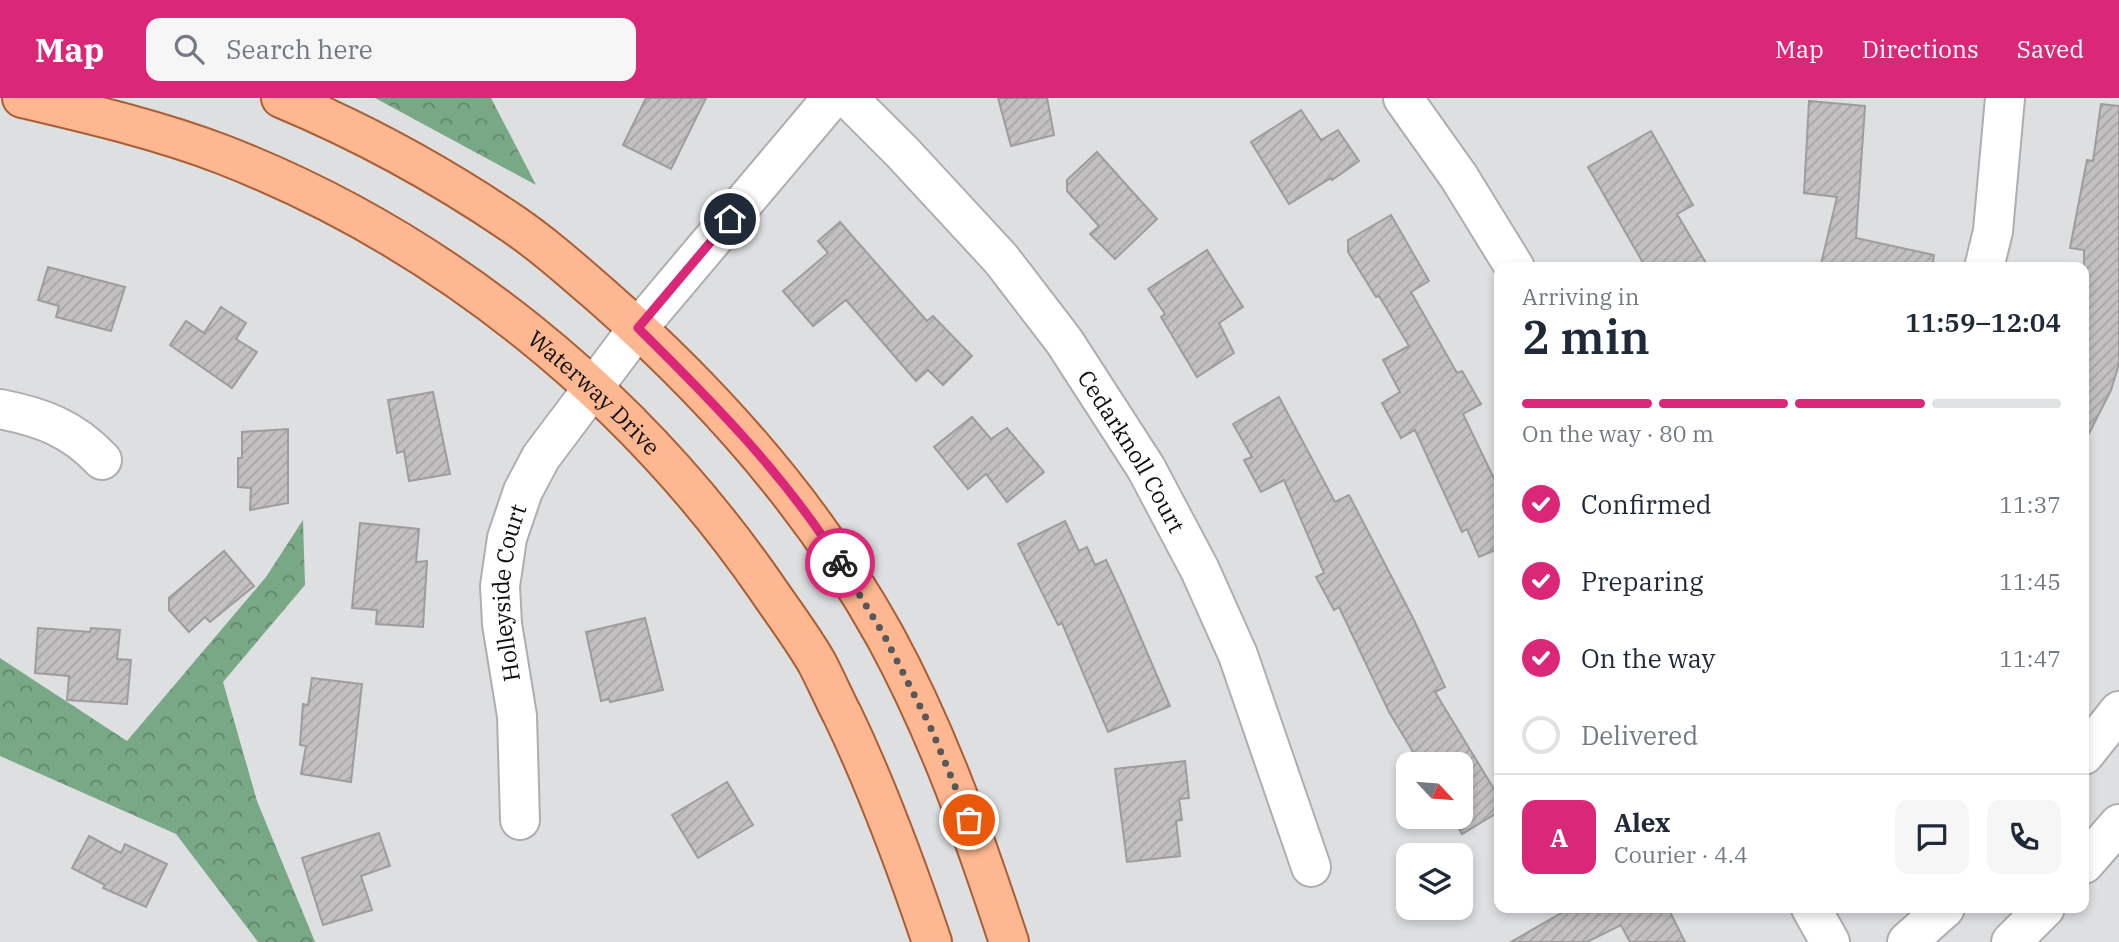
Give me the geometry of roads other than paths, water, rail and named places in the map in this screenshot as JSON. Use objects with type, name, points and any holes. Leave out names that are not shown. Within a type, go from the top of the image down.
[{"type":"main road","name":"Waterway Drive","points":[[22,98],[131,124],[224,155],[313,194],[399,240],[464,282],[562,359],[593,387],[667,462],[735,542],[818,664],[868,769],[932,942]]},
{"type":"main road","points":[[281,98],[411,161],[510,222],[566,265],[638,328],[702,391],[778,478],[830,548],[884,635],[930,726],[959,797],[1009,942]]},
{"type":"street","name":"Holleyside Court","points":[[520,820],[517,716],[502,624],[500,586],[507,538],[523,491],[541,457],[638,328],[832,98]]},
{"type":"street","name":"Cedarknoll Court","points":[[848,98],[904,153],[1001,258],[1064,341],[1146,468],[1200,570],[1238,655],[1311,867]]},
{"type":"street","points":[[1403,98],[1459,177],[1511,262]]},
{"type":"street","points":[[1985,262],[1993,230],[2005,98]]},
{"type":"street","points":[[0,409],[33,415],[67,430],[102,460]]},
{"type":"street","points":[[2089,749],[2119,711]]},
{"type":"street","points":[[2089,858],[2119,824]]},
{"type":"street","points":[[1814,913],[1830,942]]},
{"type":"street","points":[[1907,942],[1939,913]]},
{"type":"street","points":[[2011,942],[2040,913]]}]
